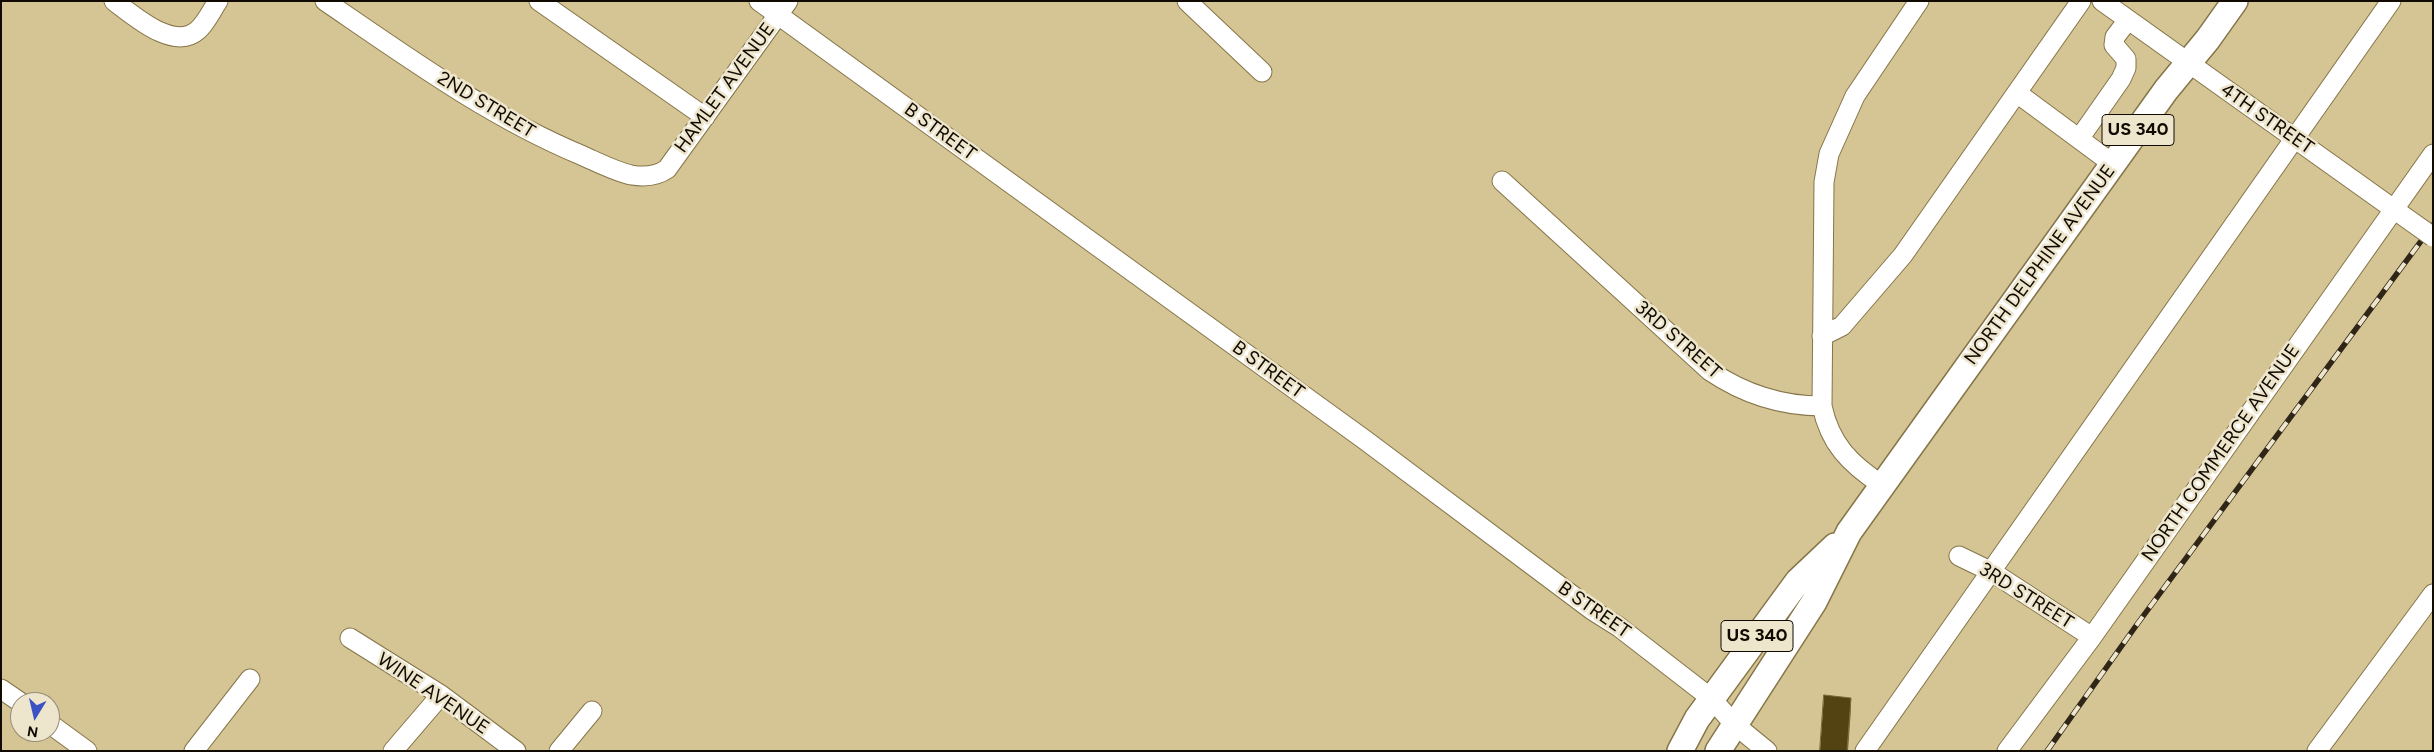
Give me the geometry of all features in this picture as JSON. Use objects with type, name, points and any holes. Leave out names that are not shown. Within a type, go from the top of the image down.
[{"type":"main road","name":"NORTH DELPHINE AVENUE","points":[[1718,751],[1814,602],[1849,532],[2166,90],[2235,1]]},
{"type":"main road","name":"NORTH DELPHINE AVENUE","points":[[1680,751],[1697,719],[1798,581],[1849,532]]},
{"type":"street","points":[[114,1],[158,32],[177,36],[196,32],[218,1]]},
{"type":"street","name":"2ND STREET","points":[[325,1],[346,7],[450,84],[542,138],[621,172],[646,176],[660,173]]},
{"type":"street","points":[[539,1],[705,117]]},
{"type":"street","name":"B STREET","points":[[759,1],[783,8],[1592,610],[1619,627],[1712,699],[1734,724],[1767,751]]},
{"type":"street","points":[[1187,1],[1262,72]]},
{"type":"street","points":[[1882,485],[1852,463],[1833,440],[1822,406],[1824,182],[1829,154],[1855,96],[1919,1]]},
{"type":"street","points":[[1822,336],[1842,326],[1903,255],[2081,1]]},
{"type":"street","name":"4TH STREET","points":[[2102,1],[2433,237]]},
{"type":"street","points":[[1865,751],[2391,1]]},
{"type":"street","name":"HAMLET AVENUE","points":[[660,173],[667,169],[783,8]]},
{"type":"street","points":[[2079,140],[2121,79],[2126,68],[2126,59],[2114,45],[2115,37],[2128,20]]},
{"type":"street","points":[[2017,93],[2113,164]]},
{"type":"street","name":"NORTH COMMERCE AVENUE","points":[[2007,751],[2092,637],[2398,212],[2433,154]]},
{"type":"street","name":"3RD STREET","points":[[1502,181],[1710,371],[1728,383],[1757,396],[1784,404],[1822,406]]},
{"type":"street","name":"3RD STREET","points":[[1959,556],[1992,572],[2092,637]]},
{"type":"street","points":[[2317,751],[2433,594]]},
{"type":"street","name":"WINE AVENUE","points":[[350,638],[441,695],[516,751]]},
{"type":"street","points":[[194,751],[250,679]]},
{"type":"street","points":[[393,751],[441,695]]},
{"type":"street","points":[[559,751],[592,711]]},
{"type":"street","points":[[60,731],[87,751]]},
{"type":"building","points":[[1824,695],[1851,698],[1847,751],[1820,751]]},
{"type":"railway","points":[[2047,751],[2138,623],[2433,225]]}]
